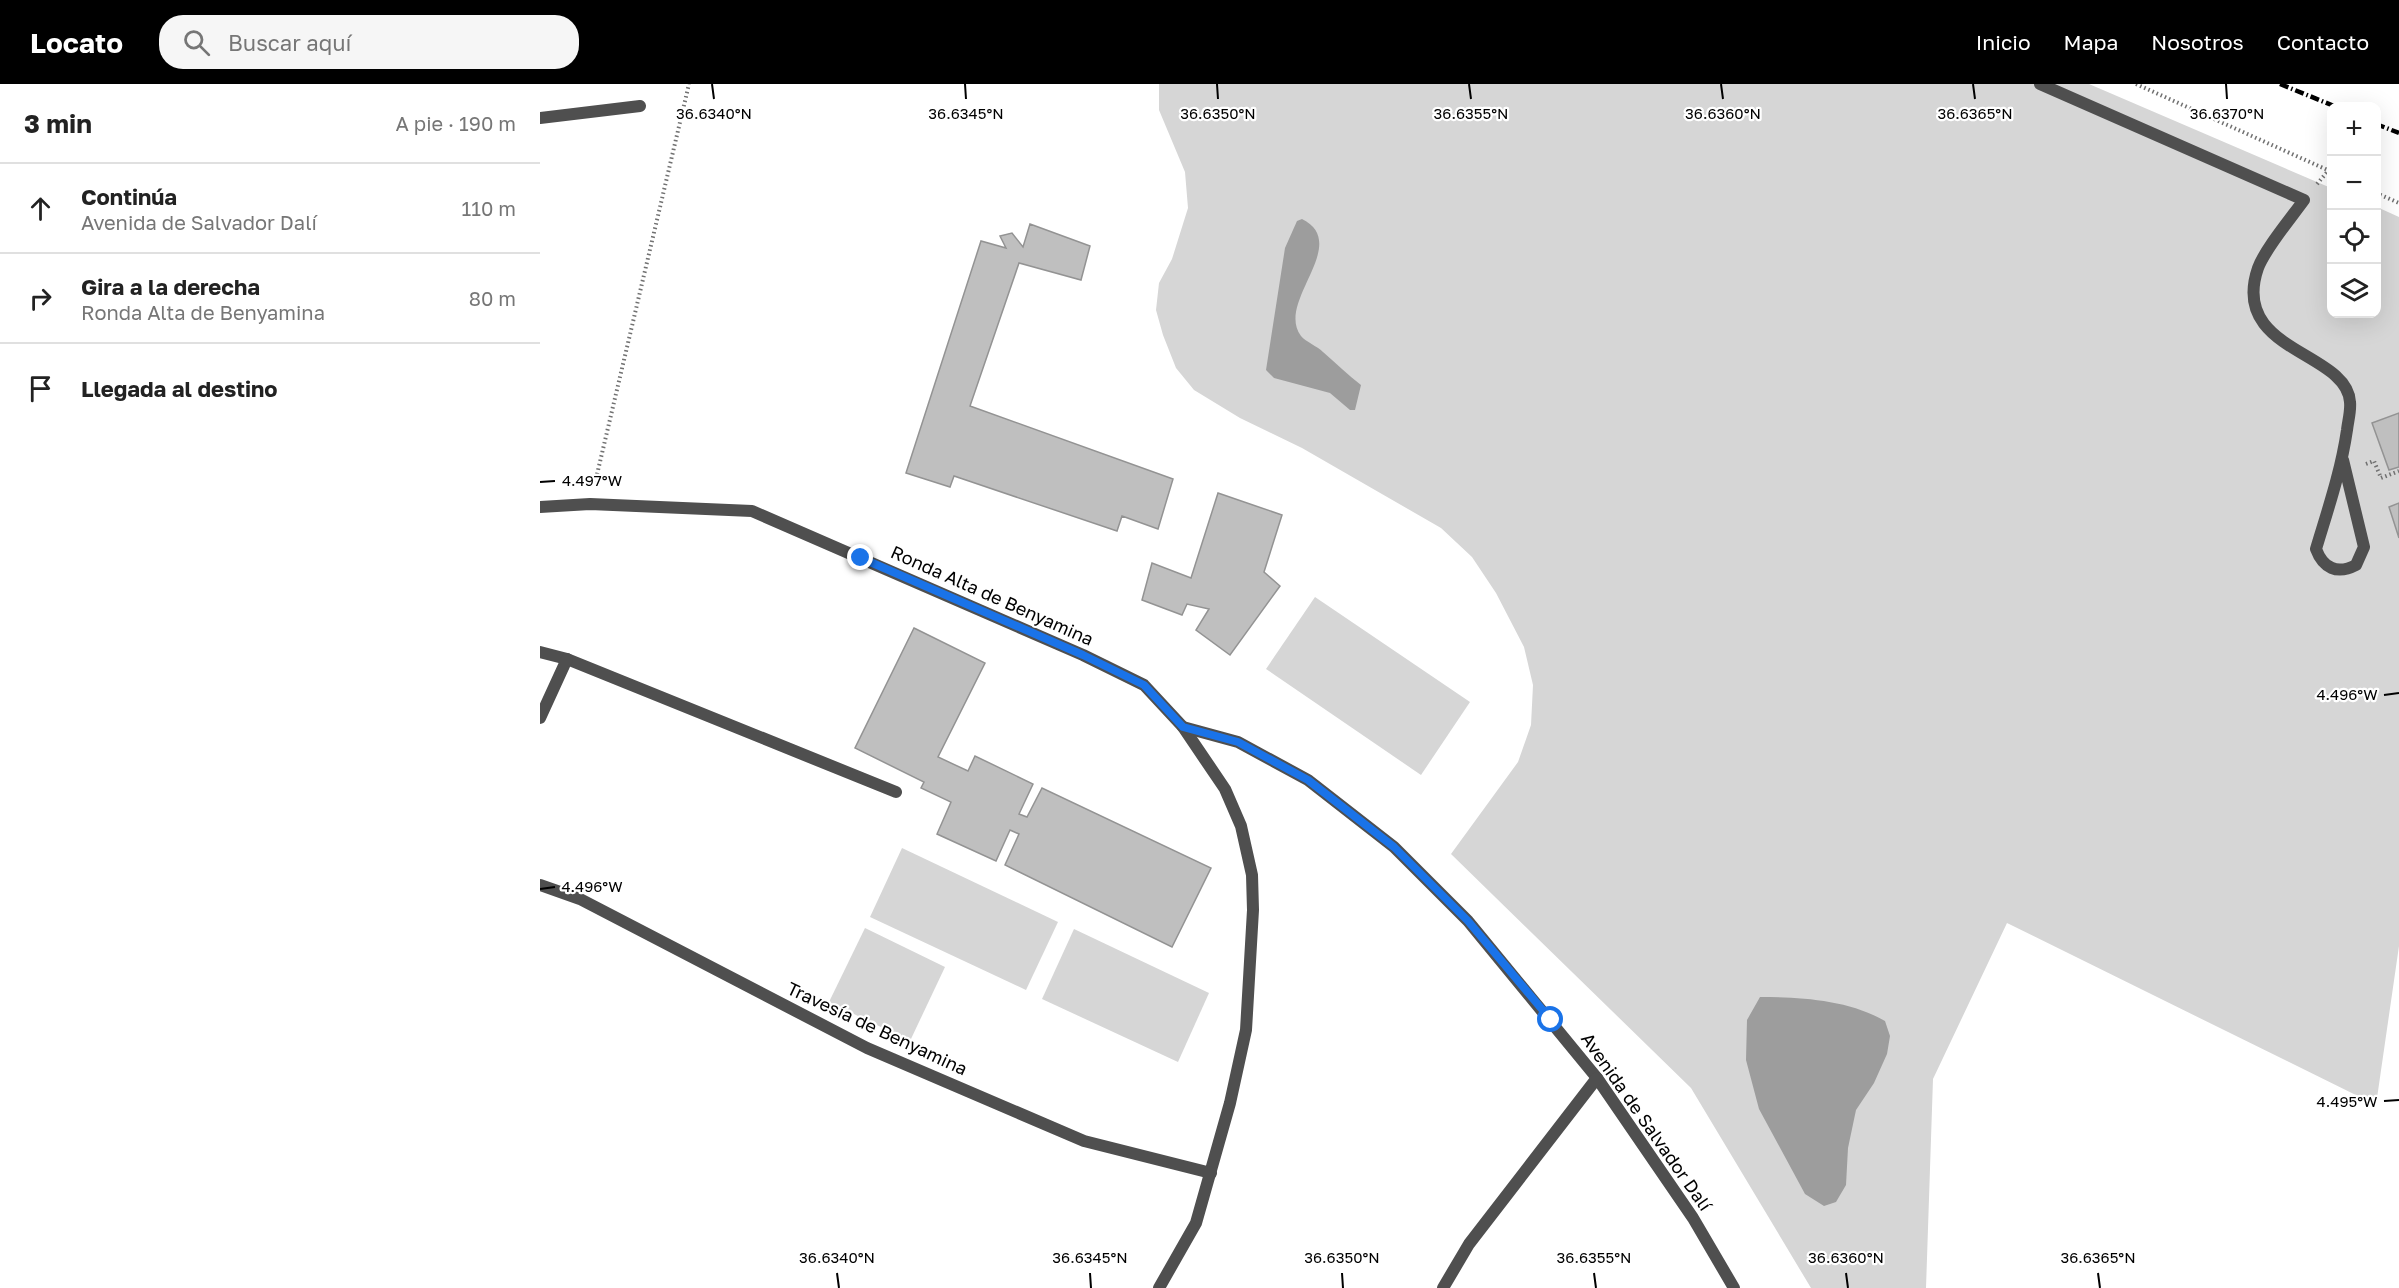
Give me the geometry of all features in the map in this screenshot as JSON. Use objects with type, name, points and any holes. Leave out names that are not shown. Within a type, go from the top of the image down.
[{"type":"street","points":[[2040,84],[2304,200],[2259,266],[2253,289],[2259,315],[2271,334],[2339,378],[2351,401],[2343,460],[2316,549],[2320,560],[2329,568],[2338,570],[2356,565],[2364,547],[2343,460]]},
{"type":"street","points":[[540,118],[640,106]]},
{"type":"street","name":"Ronda Alta de Benyamina","points":[[540,507],[590,504],[752,511],[1072,650],[1144,685],[1183,727],[1225,789],[1241,826],[1252,875],[1253,910],[1246,1030],[1211,1173],[1196,1223],[1160,1288]]},
{"type":"street","points":[[540,652],[567,659],[896,792]]},
{"type":"street","points":[[540,718],[567,659]]},
{"type":"street","name":"Avenida de Salvador Dalí","points":[[1183,727],[1238,742],[1308,780],[1394,847],[1468,921],[1597,1078],[1693,1218],[1734,1288]]},
{"type":"street","name":"Travesía de Benyamina","points":[[540,885],[580,899],[867,1048],[1084,1141],[1211,1173]]},
{"type":"street","points":[[1443,1288],[1469,1244],[1597,1078]]},
{"type":"path","points":[[590,504],[689,84]]},
{"type":"path","points":[[2136,84],[2327,170]]},
{"type":"path","points":[[2381,195],[2399,203]]},
{"type":"path","points":[[2343,460],[2357,466],[2374,461],[2381,478],[2399,471]]},
{"type":"shaded area","points":[[1159,84],[2089,84],[2327,186],[2327,318],[2381,318],[2381,209],[2399,217],[2399,946],[2376,1105],[2007,923],[1933,1079],[1926,1288],[1811,1288],[1691,1088],[1451,854],[1518,762],[1531,725],[1533,685],[1524,647],[1496,593],[1472,557],[1441,528],[1302,448],[1240,418],[1194,390],[1176,368],[1156,310],[1159,283],[1172,259],[1188,208],[1185,172],[1159,110]]},
{"type":"shaded area","points":[[1302,219],[1315,230],[1319,243],[1317,258],[1297,307],[1296,322],[1303,338],[1321,350],[1361,385],[1355,410],[1350,410],[1330,393],[1274,378],[1266,370],[1285,248],[1297,221]]},
{"type":"shaded area","points":[[1315,597],[1470,702],[1421,775],[1266,669]]},
{"type":"shaded area","points":[[902,848],[1058,922],[1026,990],[870,917]]},
{"type":"shaded area","points":[[865,928],[945,967],[910,1041],[829,1002]]},
{"type":"shaded area","points":[[1074,929],[1209,993],[1178,1062],[1042,999]]},
{"type":"shaded area","points":[[1760,997],[1808,999],[1840,1004],[1856,1008],[1885,1021],[1890,1036],[1887,1054],[1874,1083],[1856,1110],[1848,1148],[1846,1185],[1836,1202],[1824,1206],[1805,1194],[1759,1109],[1746,1060],[1747,1020]]},
{"type":"building","points":[[1030,224],[1090,246],[1081,280],[1019,263],[970,406],[1173,479],[1158,529],[1122,516],[1117,531],[954,476],[950,487],[906,473],[981,241],[1006,248],[1000,236],[1012,233],[1023,247]]},
{"type":"building","points":[[2399,413],[2399,467],[2389,470],[2372,423]]},
{"type":"building","points":[[1218,493],[1282,515],[1264,572],[1280,586],[1230,655],[1196,630],[1209,609],[1187,604],[1182,615],[1142,600],[1152,563],[1191,578]]},
{"type":"building","points":[[2399,503],[2399,538],[2389,507]]},
{"type":"building","points":[[914,628],[985,663],[938,757],[968,771],[975,756],[1033,784],[1019,814],[1027,817],[1042,788],[1211,868],[1172,947],[1005,865],[1019,834],[1010,830],[996,861],[937,834],[951,802],[921,788],[924,782],[855,748]]},
{"type":"railway","points":[[2280,84],[2327,103]]},
{"type":"railway","points":[[2381,126],[2399,133]]},
{"type":"route","points":[[861,558],[1083,655],[1144,685],[1183,727],[1238,742],[1308,780],[1394,847],[1468,921],[1551,1020]]}]
